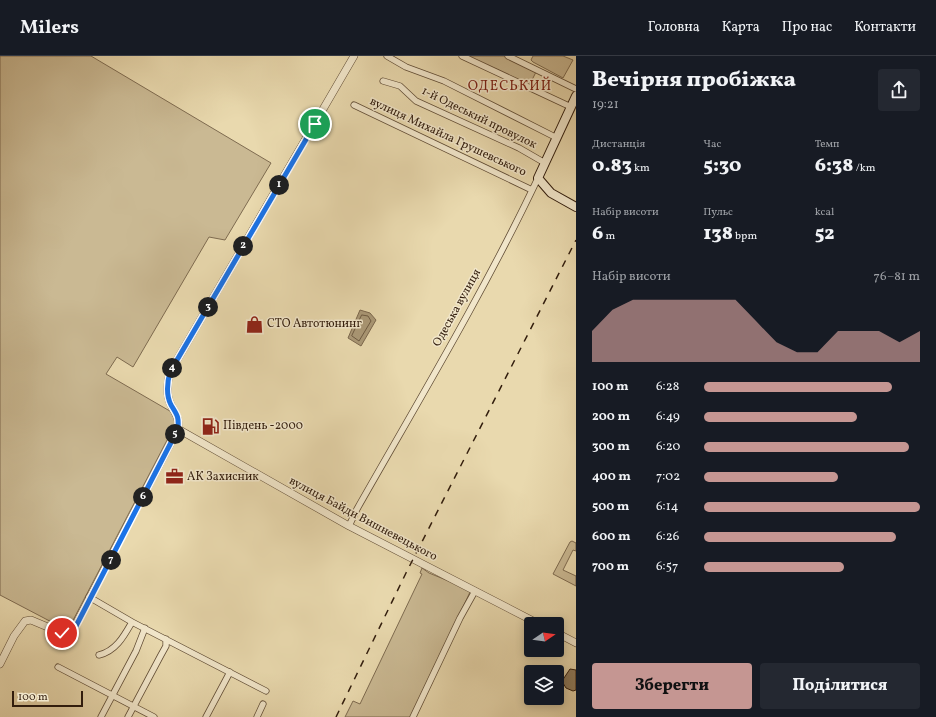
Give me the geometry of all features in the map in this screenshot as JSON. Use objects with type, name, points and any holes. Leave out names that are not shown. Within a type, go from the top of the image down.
[{"type":"main road","name":"Одеська вулиця","points":[[538,178],[576,96]]},
{"type":"main road","name":"вулиця Михайла Грушевського","points":[[538,178],[551,193],[576,207]]},
{"type":"street","points":[[0,664],[14,636],[25,621],[32,620],[62,633],[70,632],[76,626],[89,597],[120,543],[178,429],[178,414],[171,404],[168,393],[168,379],[170,372],[354,56]]},
{"type":"street","points":[[387,56],[406,67],[444,81],[557,138]]},
{"type":"street","points":[[462,56],[571,107]]},
{"type":"street","points":[[508,56],[576,89]]},
{"type":"street","name":"1-й Одеський провулок","points":[[383,81],[400,86],[416,101],[519,148],[545,162]]},
{"type":"street","name":"вулиця Михайла Грушевського","points":[[354,105],[532,190]]},
{"type":"street","name":"Одеська вулиця","points":[[349,526],[361,502],[454,340],[518,220],[538,178]]},
{"type":"street","name":"вулиця Байди Вишневецького","points":[[178,429],[349,526],[525,617]]},
{"type":"street","points":[[413,717],[460,618],[475,591]]},
{"type":"street","points":[[89,597],[132,622],[266,691]]},
{"type":"street","points":[[99,655],[108,652],[118,644],[132,622]]},
{"type":"street","points":[[101,717],[136,651],[145,628]]},
{"type":"street","points":[[564,637],[576,643]]},
{"type":"street","points":[[128,717],[166,646],[166,639]]},
{"type":"street","points":[[58,667],[154,717]]},
{"type":"street","points":[[206,717],[230,672]]},
{"type":"street","points":[[257,717],[263,704]]},
{"type":"shaded area","points":[[0,56],[91,56],[271,163],[225,240],[209,237],[133,367],[117,357],[106,374],[175,414],[176,423],[70,626],[63,628],[0,595]]},
{"type":"shaded area","points":[[465,56],[505,56],[536,72],[529,86]]},
{"type":"shaded area","points":[[533,56],[563,56],[573,60],[563,78],[533,62],[531,60]]},
{"type":"shaded area","points":[[572,541],[576,543],[576,551],[573,550],[563,570],[576,576],[576,586],[553,574],[570,542]]},
{"type":"shaded area","points":[[422,568],[429,573],[468,589],[470,592],[412,717],[345,717],[353,701],[360,704],[422,574],[420,573]]},
{"type":"water","points":[[360,310],[370,313],[376,320],[361,346],[348,338]]},
{"type":"building","points":[[570,669],[576,670],[576,690],[573,691],[566,688],[564,685],[564,678]]},
{"type":"railway","points":[[336,717],[406,573],[576,240]]},
{"type":"place","name":"СТО Автотюнинг","points":[[254,324]]},
{"type":"place","name":"Південь -2000","points":[[210,426]]},
{"type":"place","name":"АК Захисник","points":[[174,477]]},
{"type":"district","name":"ОДЕСЬКИЙ","points":[[510,86]]},
{"type":"route","points":[[62,633],[70,632],[76,626],[89,597],[120,543],[178,429],[178,414],[171,404],[167,386],[170,372],[315,124]]}]
